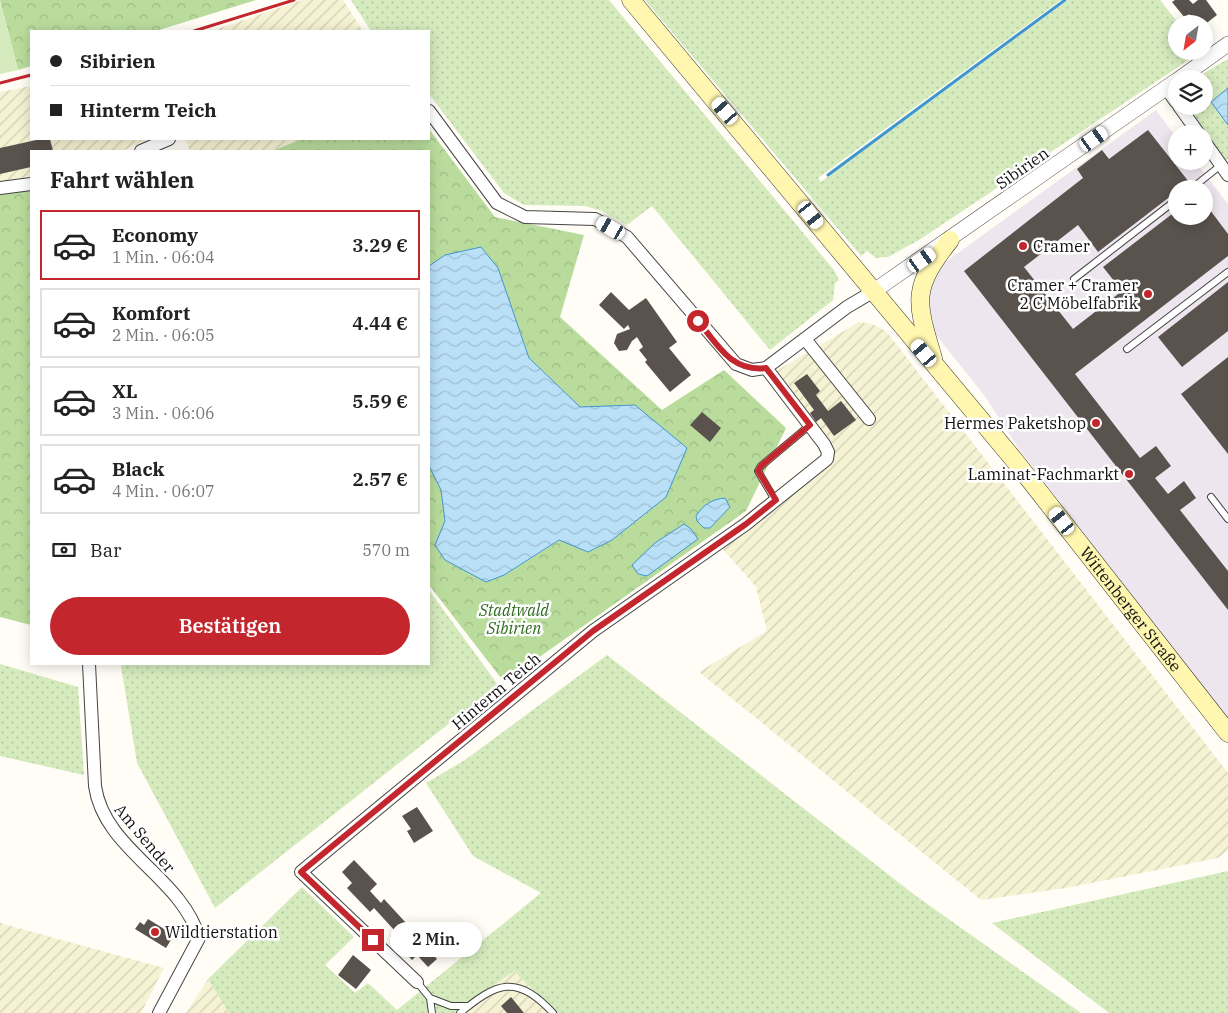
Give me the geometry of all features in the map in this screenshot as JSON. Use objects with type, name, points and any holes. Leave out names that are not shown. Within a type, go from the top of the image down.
[{"type":"main road","name":"Wittenberger Straße","points":[[631,0],[1015,461],[1228,733]]},
{"type":"main road","points":[[935,366],[921,317],[919,302],[924,278],[950,240]]},
{"type":"street","name":"Sibirien","points":[[1192,70],[1228,44]]},
{"type":"street","name":"Sibirien","points":[[766,368],[846,307],[874,291],[950,240],[1168,87]]},
{"type":"street","points":[[430,112],[497,203],[525,217],[595,219],[627,237],[736,364],[752,370],[766,368]]},
{"type":"street","points":[[146,150],[167,140]]},
{"type":"street","points":[[1213,153],[1225,170]]},
{"type":"street","points":[[0,188],[30,184]]},
{"type":"street","points":[[805,339],[869,419]]},
{"type":"street","name":"Hinterm Teich","points":[[417,982],[301,872],[593,631],[746,524],[827,459],[828,452],[824,444],[766,368]]},
{"type":"street","name":"Am Sender","points":[[89,665],[95,786],[98,805],[116,832],[176,898],[193,923],[199,938],[159,1013]]},
{"type":"lane","points":[[1207,180],[1225,170]]},
{"type":"lane","points":[[1074,279],[1168,206]]},
{"type":"lane","points":[[1127,349],[1228,272]]},
{"type":"lane","points":[[776,500],[758,471],[761,466],[810,425]]},
{"type":"lane","points":[[1211,498],[1228,519]]},
{"type":"lane","points":[[417,982],[430,998],[451,1006],[468,1006]]},
{"type":"lane","points":[[460,1013],[484,993],[498,987],[513,987],[524,990],[552,1013]]},
{"type":"lane","points":[[430,998],[432,1013]]},
{"type":"shaded area","points":[[302,0],[343,0],[362,30],[214,30]]},
{"type":"shaded area","points":[[30,86],[30,140],[147,140],[124,150],[30,150],[30,176],[0,183],[0,92]]},
{"type":"shaded area","points":[[1156,110],[1168,126],[1168,170],[1202,170],[1210,180],[1168,180],[1168,225],[1213,225],[1213,184],[1228,204],[1228,721],[1019,449],[984,395],[936,335],[928,319],[926,302],[931,280],[944,263]]},
{"type":"shaded area","points":[[185,140],[300,140],[274,150],[190,150]]},
{"type":"shaded area","points":[[859,322],[872,324],[886,331],[1228,773],[1228,850],[1218,858],[1066,888],[981,900],[699,672],[767,631],[756,587],[714,539],[833,446],[773,373]]},
{"type":"shaded area","points":[[0,923],[164,968],[141,1013],[0,1013]]},
{"type":"shaded area","points":[[514,971],[556,1013],[455,1013]]},
{"type":"shaded area","points":[[208,979],[229,1013],[186,1013]]},
{"type":"green space","points":[[0,0],[256,0],[159,30],[30,30],[30,66],[18,70]]},
{"type":"green space","points":[[0,0],[18,70],[0,74]]},
{"type":"green space","points":[[351,0],[609,0],[834,270],[839,280],[835,283],[833,300],[770,350],[652,206],[627,225],[602,211],[585,206],[524,205],[504,193],[430,95],[430,30],[370,30]]},
{"type":"green space","points":[[645,0],[1061,0],[818,178],[821,182],[1068,0],[1160,0],[1172,15],[1168,15],[1168,60],[1189,60],[1174,70],[1168,70],[1168,74],[919,240],[888,257],[876,258],[867,251],[861,256]]},
{"type":"green space","points":[[1228,59],[1228,159],[1225,161],[1213,144],[1213,125],[1200,125],[1193,115],[1213,115],[1213,70],[1209,70]]},
{"type":"green space","name":"Stadtwald Sibirien","points":[[430,130],[495,217],[584,235],[560,317],[662,410],[724,370],[786,428],[746,511],[504,682],[430,586],[430,468],[441,490],[445,521],[504,575],[560,540],[588,552],[612,540],[666,497],[635,405],[580,407],[529,358],[498,268],[445,255],[430,265],[430,150],[274,150],[300,140],[430,140]]},
{"type":"green space","points":[[30,189],[30,625],[0,617],[0,195]]},
{"type":"green space","points":[[430,591],[498,685],[215,908],[137,763],[121,666],[430,665]]},
{"type":"green space","points":[[607,655],[916,896],[1081,1013],[556,1013],[514,971],[455,1013],[229,1013],[208,979],[302,887],[354,937],[325,965],[355,993],[368,983],[397,1010],[541,893],[473,856],[426,783],[465,760]]},
{"type":"green space","points":[[0,664],[78,687],[84,775],[0,756]]},
{"type":"green space","points":[[1228,871],[1228,1013],[1109,1013],[992,923]]},
{"type":"water","points":[[1228,88],[1228,125],[1213,105],[1213,100]]},
{"type":"water","points":[[481,247],[498,268],[529,358],[580,407],[635,405],[687,448],[666,497],[612,540],[588,552],[559,540],[504,575],[486,582],[445,560],[435,545],[445,521],[441,490],[430,468],[430,265],[445,255]]},
{"type":"water","points":[[725,498],[730,507],[710,528],[704,528],[697,521],[696,516],[712,501]]},
{"type":"water","points":[[684,524],[691,529],[698,539],[647,576],[638,574],[632,565],[655,543]]},
{"type":"building","points":[[1175,0],[1189,0],[1193,4],[1198,0],[1206,0],[1217,15],[1213,18],[1213,15],[1183,15],[1172,2]]},
{"type":"building","points":[[1148,130],[1168,155],[1168,170],[1180,170],[1187,180],[1168,180],[1168,198],[1098,252],[1078,225],[1024,267],[1073,329],[1122,291],[1103,267],[1168,217],[1168,225],[1213,225],[1213,214],[1228,234],[1228,256],[1075,374],[1140,458],[1156,446],[1171,466],[1155,478],[1168,494],[1184,481],[1196,498],[1180,510],[1228,571],[1228,610],[964,271],[1083,178],[1077,169],[1102,150],[1109,159]]},
{"type":"building","points":[[36,140],[50,140],[53,150],[30,150],[30,167],[0,174],[0,148]]},
{"type":"building","points":[[1228,282],[1228,331],[1182,367],[1158,337]]},
{"type":"building","points":[[611,292],[629,310],[646,298],[677,342],[669,348],[691,375],[670,392],[645,362],[647,360],[639,350],[643,347],[637,337],[632,341],[627,350],[619,351],[614,343],[617,334],[630,329],[628,325],[624,329],[599,305]]},
{"type":"building","points":[[1228,357],[1228,454],[1181,394]]},
{"type":"building","points":[[807,374],[820,391],[816,395],[828,411],[841,401],[856,420],[834,436],[821,418],[816,422],[810,413],[814,410],[794,383]]},
{"type":"building","points":[[702,412],[721,428],[710,442],[690,425]]},
{"type":"building","points":[[417,807],[433,831],[414,843],[407,831],[411,829],[402,816]]},
{"type":"building","points":[[354,860],[377,884],[370,891],[381,903],[384,899],[407,924],[403,928],[421,948],[425,945],[437,959],[428,967],[417,955],[412,960],[390,936],[395,931],[374,908],[370,912],[347,888],[352,883],[342,872]]},
{"type":"building","name":"Wildtierstation","points":[[148,919],[174,935],[166,948],[135,929],[140,922],[144,925]]},
{"type":"building","points":[[353,955],[371,970],[356,989],[338,975]]},
{"type":"building","points":[[511,997],[524,1013],[507,1013],[501,1006]]},
{"type":"waterway","points":[[828,175],[1065,0]]},
{"type":"railway","points":[[197,30],[294,0]]},
{"type":"railway","points":[[0,83],[30,75]]},
{"type":"place","name":"Cramer","points":[[1023,246]]},
{"type":"place","name":"Cramer + Cramer 2 C Möbelfabrik","points":[[1148,294]]},
{"type":"place","name":"Hermes Paketshop","points":[[1096,423]]},
{"type":"place","name":"Laminat-Fachmarkt","points":[[1129,474]]},
{"type":"place","name":"Wildtierstation","points":[[155,932]]},
{"type":"route","points":[[373,940],[301,872],[593,631],[746,524],[776,500],[758,474],[758,471],[761,466],[810,425],[766,368],[752,370],[736,364],[698,321]]}]
